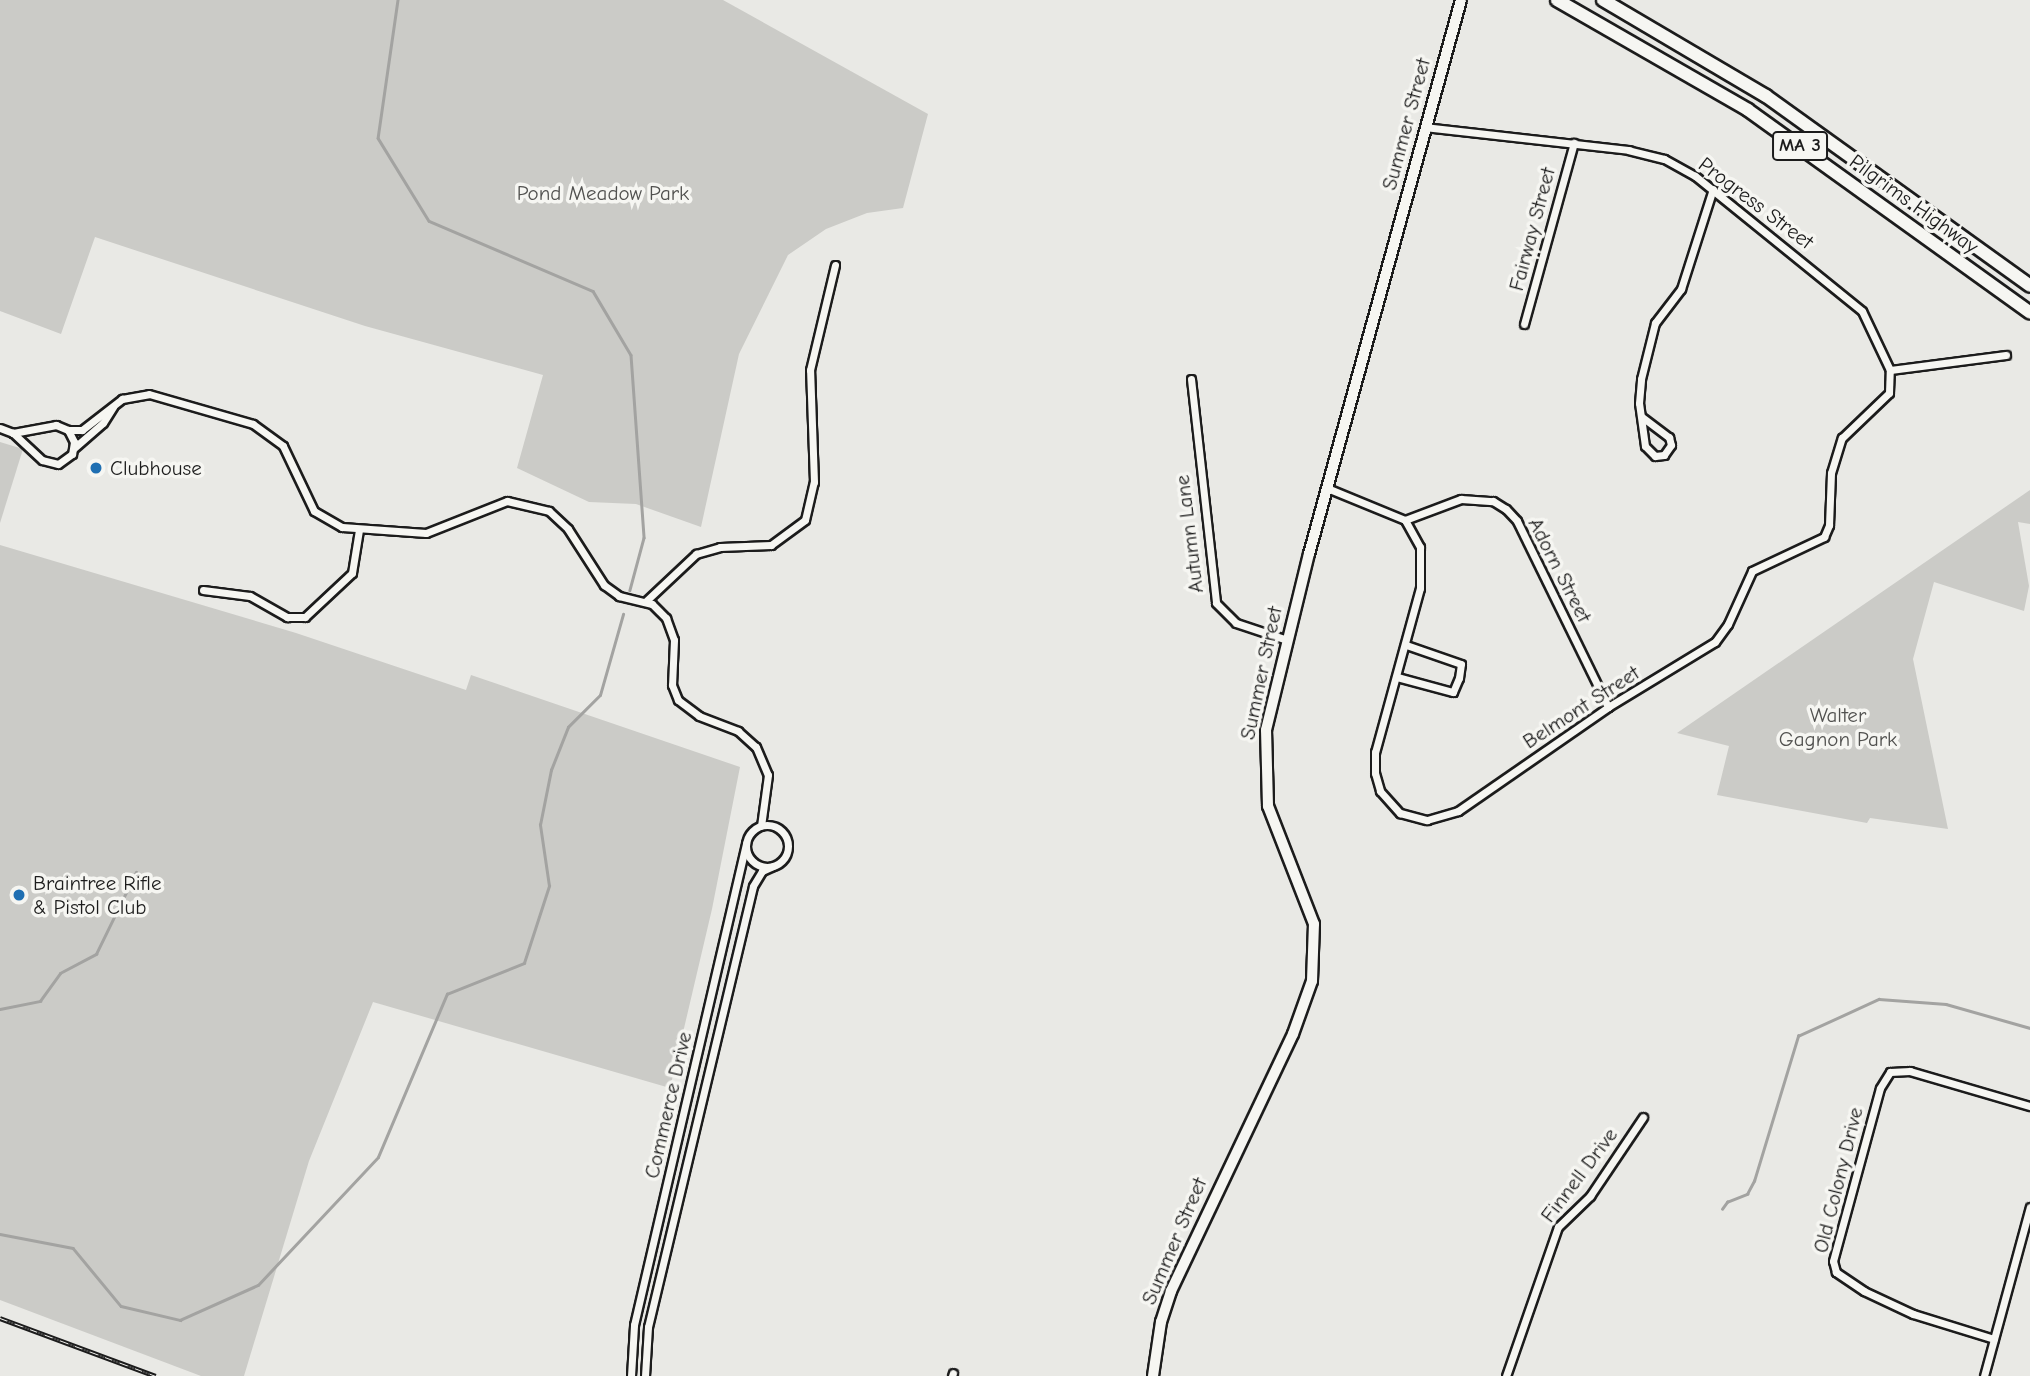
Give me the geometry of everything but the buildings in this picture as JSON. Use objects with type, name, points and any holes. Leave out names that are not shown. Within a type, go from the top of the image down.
[{"type":"highway","name":"Pilgrims Highway","points":[[1557,0],[1734,101],[2030,313]]},
{"type":"highway","name":"Pilgrims Highway","points":[[1603,0],[1773,100],[2030,286]]},
{"type":"street","name":"Summer Street","points":[[1153,1376],[1161,1322],[1171,1291],[1293,1034],[1312,981],[1315,946],[1311,914],[1273,827],[1264,778],[1266,730],[1327,488],[1461,0]]},
{"type":"street","name":"Progress Street","points":[[1425,127],[1644,153],[1713,189],[1862,311],[1890,370]]},
{"type":"street","name":"Fairway Street","points":[[1524,324],[1574,143]]},
{"type":"street","points":[[1642,417],[1669,437],[1671,445],[1664,455],[1647,452],[1642,417],[1641,379],[1655,323],[1681,289],[1713,189]]},
{"type":"street","points":[[646,601],[696,554],[720,547],[771,545],[803,525],[814,482],[810,370],[835,265]]},
{"type":"street","points":[[1890,370],[2006,355]]},
{"type":"street","name":"Belmont Street","points":[[1405,520],[1420,547],[1422,572],[1406,645],[1375,752],[1375,773],[1380,791],[1400,813],[1427,820],[1458,811],[1608,707],[1715,642],[1728,624],[1752,572],[1824,537],[1835,454],[1851,425],[1889,393],[1890,370]]},
{"type":"street","name":"Autumn Lane","points":[[1191,379],[1216,603],[1236,623],[1287,639]]},
{"type":"street","points":[[13,433],[56,425],[68,430],[82,430],[126,398],[155,394],[263,428],[285,449],[317,515],[336,526],[359,530],[426,533],[490,504],[525,502],[564,523],[608,589],[646,601],[659,610],[672,631],[673,689],[678,700],[699,716],[738,731],[762,756],[768,780],[761,825]]},
{"type":"street","points":[[0,428],[13,433],[52,464],[68,458],[74,448],[103,423],[113,406]]},
{"type":"street","points":[[68,430],[74,448]]},
{"type":"street","points":[[1327,488],[1405,520]]},
{"type":"street","name":"Adorn Street","points":[[1405,520],[1461,499],[1493,501],[1506,509],[1517,521],[1608,707]]},
{"type":"street","points":[[202,590],[250,596],[287,617],[305,617],[352,573],[359,530]]},
{"type":"street","points":[[1397,677],[1453,692],[1459,678],[1461,664],[1406,645]]},
{"type":"street","points":[[761,825],[776,827],[788,844],[785,858],[773,866],[753,862],[746,843],[751,832],[761,825]]},
{"type":"street","name":"Commerce Drive","points":[[631,1376],[634,1325],[746,843]]},
{"type":"street","name":"Commerce Drive","points":[[645,1376],[648,1327],[753,886],[762,871],[773,866]]},
{"type":"street","name":"Old Colony Drive","points":[[1994,1339],[1913,1314],[1864,1292],[1836,1272],[1833,1261],[1880,1088],[1890,1072],[1910,1071],[2030,1106]]},
{"type":"street","name":"Finnell Drive","points":[[1506,1376],[1558,1227],[1590,1196],[1643,1117]]},
{"type":"street","points":[[1984,1376],[2030,1207]]},
{"type":"green space","name":"Pond Meadow Park","points":[[0,0],[723,0],[928,114],[903,208],[867,213],[826,229],[788,255],[739,354],[701,527],[636,504],[589,502],[517,468],[543,375],[365,326],[95,237],[61,334],[0,311]]},
{"type":"green space","points":[[0,442],[23,449],[0,523]]},
{"type":"green space","name":"Walter Gagnon Park","points":[[2030,490],[2030,524],[2018,522],[2029,586],[2024,611],[1934,582],[1913,659],[1948,829],[1870,818],[1867,823],[1717,795],[1729,746],[1677,733]]},
{"type":"green space","name":"Braintree Rifle & Pistol Club","points":[[0,545],[296,633],[466,690],[471,675],[740,767],[712,909],[670,1088],[373,1002],[309,1161],[244,1376],[201,1376],[0,1300]]},
{"type":"waterway","points":[[398,0],[378,138],[429,221],[593,291],[631,355],[644,538],[630,590]]},
{"type":"waterway","points":[[0,1234],[73,1248],[121,1306],[180,1320],[258,1285],[378,1157],[447,994],[524,963],[549,886],[540,825],[551,770],[568,727],[600,695],[623,614]]},
{"type":"waterway","points":[[0,1009],[40,1001],[60,973],[96,954],[136,872]]},
{"type":"waterway","points":[[1722,1209],[1727,1202],[1747,1194],[1754,1181],[1798,1036],[1879,999],[1946,1004],[2030,1028]]},
{"type":"railway","points":[[0,1318],[156,1376]]},
{"type":"place","name":"Clubhouse","points":[[96,468]]},
{"type":"place","name":"Braintree Rifle & Pistol Club","points":[[19,895]]}]
